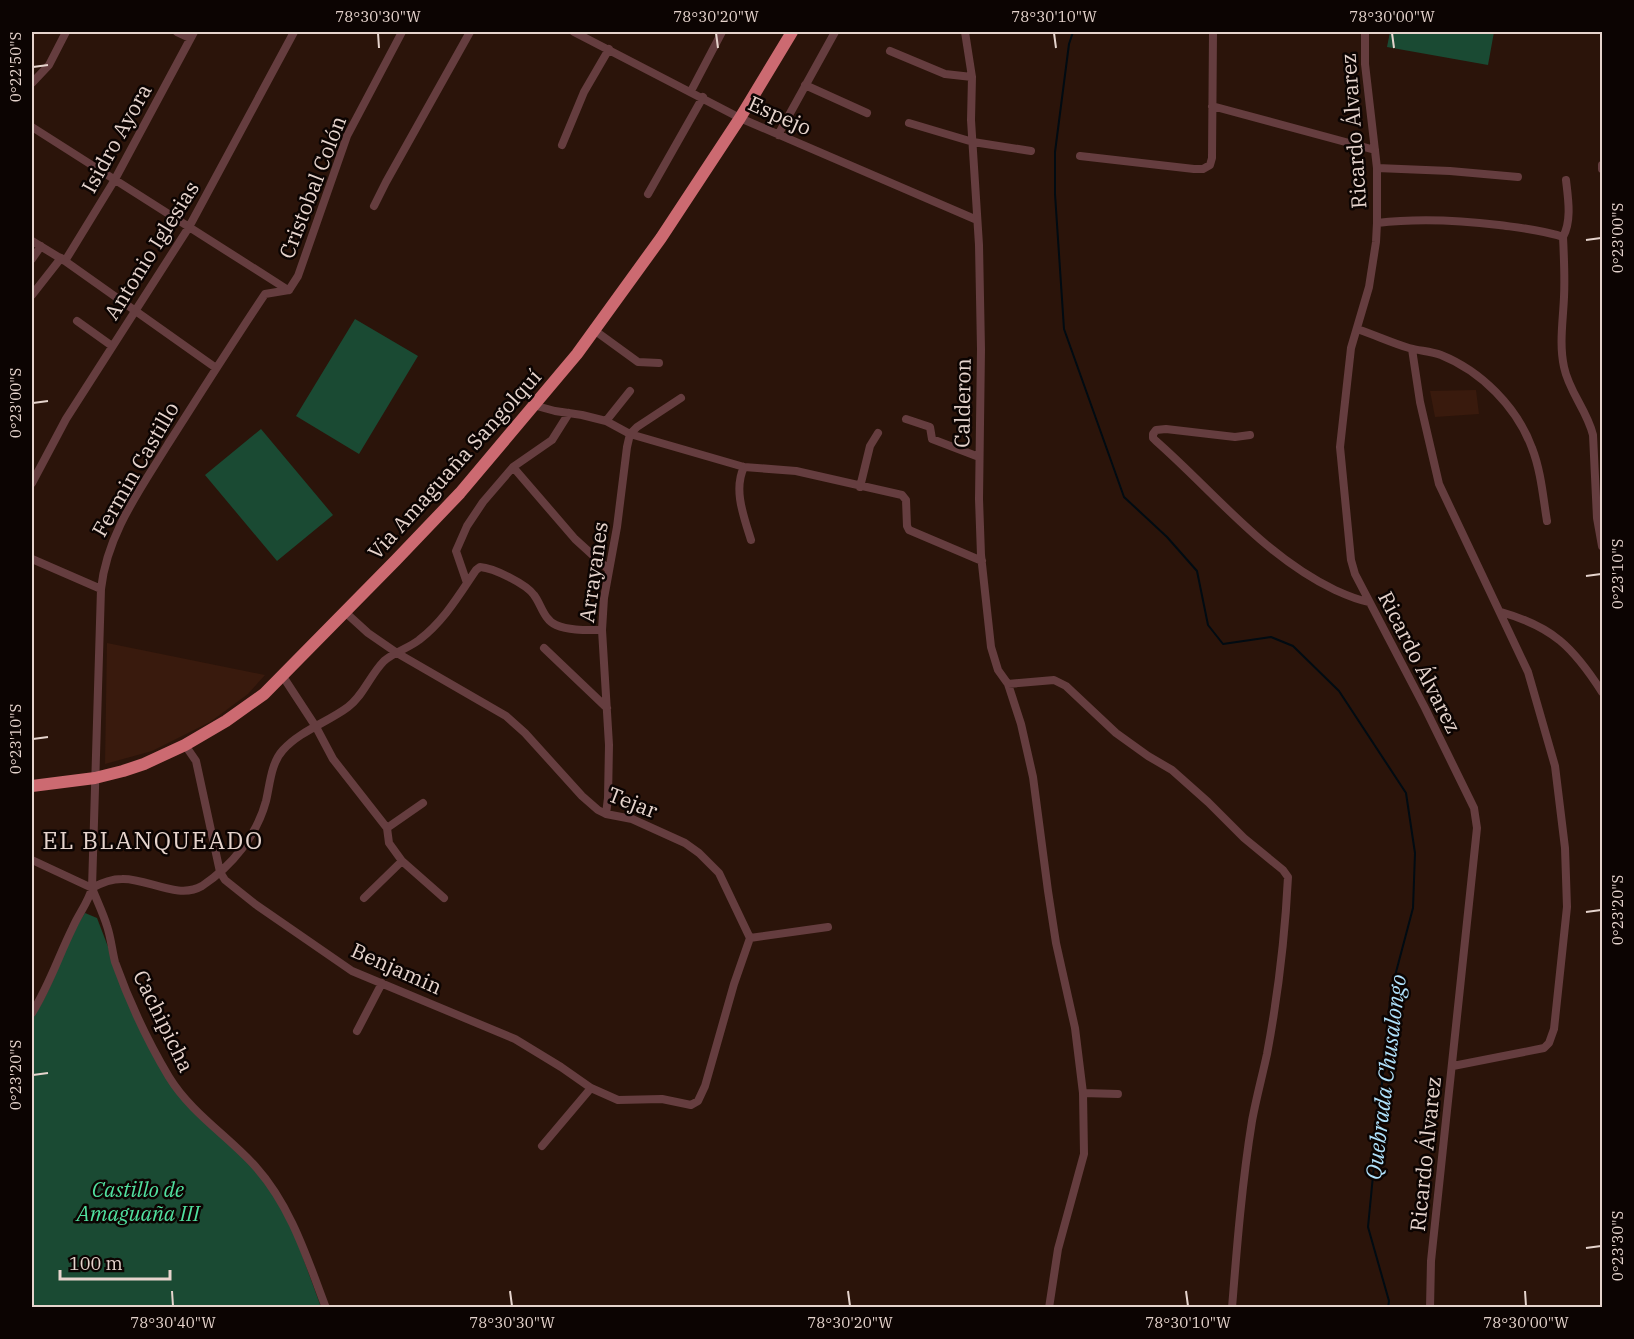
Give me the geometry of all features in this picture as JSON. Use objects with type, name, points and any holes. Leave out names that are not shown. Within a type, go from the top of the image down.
[{"type":"highway","name":"Via Amaguaña Sangolquí","points":[[32,786],[95,778],[144,764],[226,721],[264,694],[459,493],[577,354],[660,238],[740,118],[792,32]]},
{"type":"street","points":[[32,83],[49,65],[66,32]]},
{"type":"street","points":[[177,32],[192,35]]},
{"type":"street","name":"Antonio Iglesias","points":[[32,483],[66,419],[189,227],[294,32]]},
{"type":"street","name":"Cristobal Colón","points":[[289,290],[298,276],[347,136],[402,32]]},
{"type":"street","points":[[374,206],[470,32]]},
{"type":"street","name":"Espejo","points":[[574,32],[740,118],[977,220]]},
{"type":"street","points":[[691,91],[722,32]]},
{"type":"street","points":[[778,135],[835,32]]},
{"type":"street","name":"Calderon","points":[[965,32],[972,77],[977,220],[981,349],[979,457],[982,561],[991,647],[998,670],[1008,684],[1021,724],[1033,777],[1054,933],[1075,1028],[1083,1093],[1084,1154],[1058,1249],[1049,1308]]},
{"type":"street","points":[[1080,156],[1203,169],[1210,165],[1212,158],[1213,32]]},
{"type":"street","name":"Ricardo Álvarez","points":[[1365,32],[1365,64],[1377,168],[1377,242],[1369,287],[1352,348],[1340,447],[1352,566],[1474,807],[1477,828],[1431,1261],[1430,1308]]},
{"type":"street","name":"Isidro Ayora","points":[[32,295],[63,259],[114,181],[192,35]]},
{"type":"street","points":[[562,145],[584,92],[609,49]]},
{"type":"street","points":[[890,51],[945,74],[972,77]]},
{"type":"street","points":[[805,85],[867,113]]},
{"type":"street","points":[[648,194],[703,97]]},
{"type":"street","points":[[1212,106],[1375,150]]},
{"type":"street","points":[[909,123],[973,142],[1031,151]]},
{"type":"street","points":[[32,127],[273,282],[289,290]]},
{"type":"street","points":[[1377,168],[1518,177]]},
{"type":"street","points":[[1566,180],[1568,212],[1567,227],[1563,237],[1564,296],[1561,338],[1563,365],[1567,381],[1590,423],[1593,435],[1596,518],[1602,546]]},
{"type":"street","points":[[1377,223],[1433,219],[1457,220],[1526,228],[1563,237]]},
{"type":"street","points":[[32,241],[63,259],[216,368]]},
{"type":"street","points":[[32,260],[41,246]]},
{"type":"street","name":"Fermin Castillo","points":[[95,778],[102,589],[108,554],[117,530],[216,368],[273,282]]},
{"type":"street","points":[[265,294],[289,290]]},
{"type":"street","points":[[77,321],[112,346]]},
{"type":"street","points":[[1357,329],[1412,349],[1440,354],[1462,365],[1483,380],[1503,400],[1520,424],[1533,449],[1547,521]]},
{"type":"street","points":[[594,330],[638,362],[659,363]]},
{"type":"street","points":[[1412,349],[1420,402],[1439,484],[1528,672],[1555,766],[1566,848],[1567,907],[1563,959],[1554,1029],[1549,1043],[1544,1048],[1453,1066]]},
{"type":"street","points":[[606,421],[630,391]]},
{"type":"street","points":[[630,434],[681,398]]},
{"type":"street","points":[[534,405],[606,421],[630,434],[744,467],[796,471],[904,496],[909,530],[982,561]]},
{"type":"street","points":[[467,582],[456,555],[466,526],[513,467],[548,444],[569,413]]},
{"type":"street","points":[[906,419],[930,427],[932,439],[979,457]]},
{"type":"street","points":[[1250,435],[1222,436],[1166,429],[1156,430],[1153,438],[1277,553],[1330,587],[1355,599],[1369,602]]},
{"type":"street","points":[[860,486],[870,446],[878,433]]},
{"type":"street","name":"Arrayanes","points":[[606,814],[607,708],[602,630],[608,569],[617,527],[630,434]]},
{"type":"street","points":[[513,467],[575,539],[608,569]]},
{"type":"street","points":[[744,467],[740,476],[740,495],[751,540]]},
{"type":"street","points":[[32,559],[102,589]]},
{"type":"street","points":[[32,1013],[74,924],[85,907],[92,888],[102,883],[123,879],[187,890],[199,887],[220,872],[256,829],[266,804],[277,758],[294,740],[350,706],[382,663],[418,641],[440,622],[480,567],[485,567],[532,592],[545,615],[555,624],[576,629],[602,630]]},
{"type":"street","name":"Tejar","points":[[345,612],[368,633],[397,653],[506,716],[598,810],[606,814],[632,819],[685,843],[699,853],[719,873],[750,938]]},
{"type":"street","points":[[1501,612],[1526,619],[1553,634],[1572,649],[1602,692]]},
{"type":"street","points":[[544,648],[607,708]]},
{"type":"street","points":[[282,675],[316,727],[333,759],[387,828],[389,843],[402,861],[444,898]]},
{"type":"street","points":[[1008,684],[1054,680],[1060,682],[1116,733],[1172,770],[1288,877],[1280,974],[1267,1055],[1252,1120],[1232,1308]]},
{"type":"street","points":[[184,745],[196,761],[220,872]]},
{"type":"street","name":"Cachipicha","points":[[95,778],[92,888],[107,927],[115,960],[151,1044],[171,1080],[189,1103],[255,1166],[279,1197],[294,1224],[326,1308]]},
{"type":"street","points":[[387,828],[423,803]]},
{"type":"street","points":[[32,860],[92,888]]},
{"type":"street","points":[[364,898],[402,861]]},
{"type":"street","name":"Benjamin","points":[[220,872],[225,880],[255,904],[352,970],[515,1039],[591,1088],[618,1100],[662,1099],[691,1105],[698,1101],[705,1086],[734,984],[750,938]]},
{"type":"street","points":[[750,938],[828,927]]},
{"type":"street","points":[[357,1031],[382,984]]},
{"type":"street","points":[[542,1146],[591,1088]]},
{"type":"street","points":[[1083,1093],[1118,1094]]},
{"type":"shaded area","points":[[1476,390],[1479,414],[1435,417],[1430,391]]},
{"type":"shaded area","points":[[107,643],[265,675],[248,694],[210,722],[152,751],[105,764]]},
{"type":"green space","points":[[1390,32],[1494,32],[1488,65],[1387,47]]},
{"type":"green space","points":[[355,319],[418,356],[359,454],[296,416]]},
{"type":"green space","points":[[261,429],[333,515],[277,561],[205,475]]},
{"type":"green space","name":"Castillo de Amaguaña III","points":[[85,913],[97,918],[115,965],[169,1083],[253,1167],[276,1199],[291,1225],[321,1307],[32,1307],[32,1019],[47,994]]},
{"type":"waterway","name":"Quebrada Chusalongo","points":[[1073,32],[1069,44],[1055,152],[1055,194],[1064,329],[1124,497],[1167,537],[1197,571],[1208,625],[1223,644],[1271,637],[1293,646],[1339,691],[1406,793],[1415,853],[1413,908],[1391,991],[1368,1227],[1389,1301],[1388,1308]]},
{"type":"district","name":"EL BLANQUEADO","points":[[153,840]]}]
